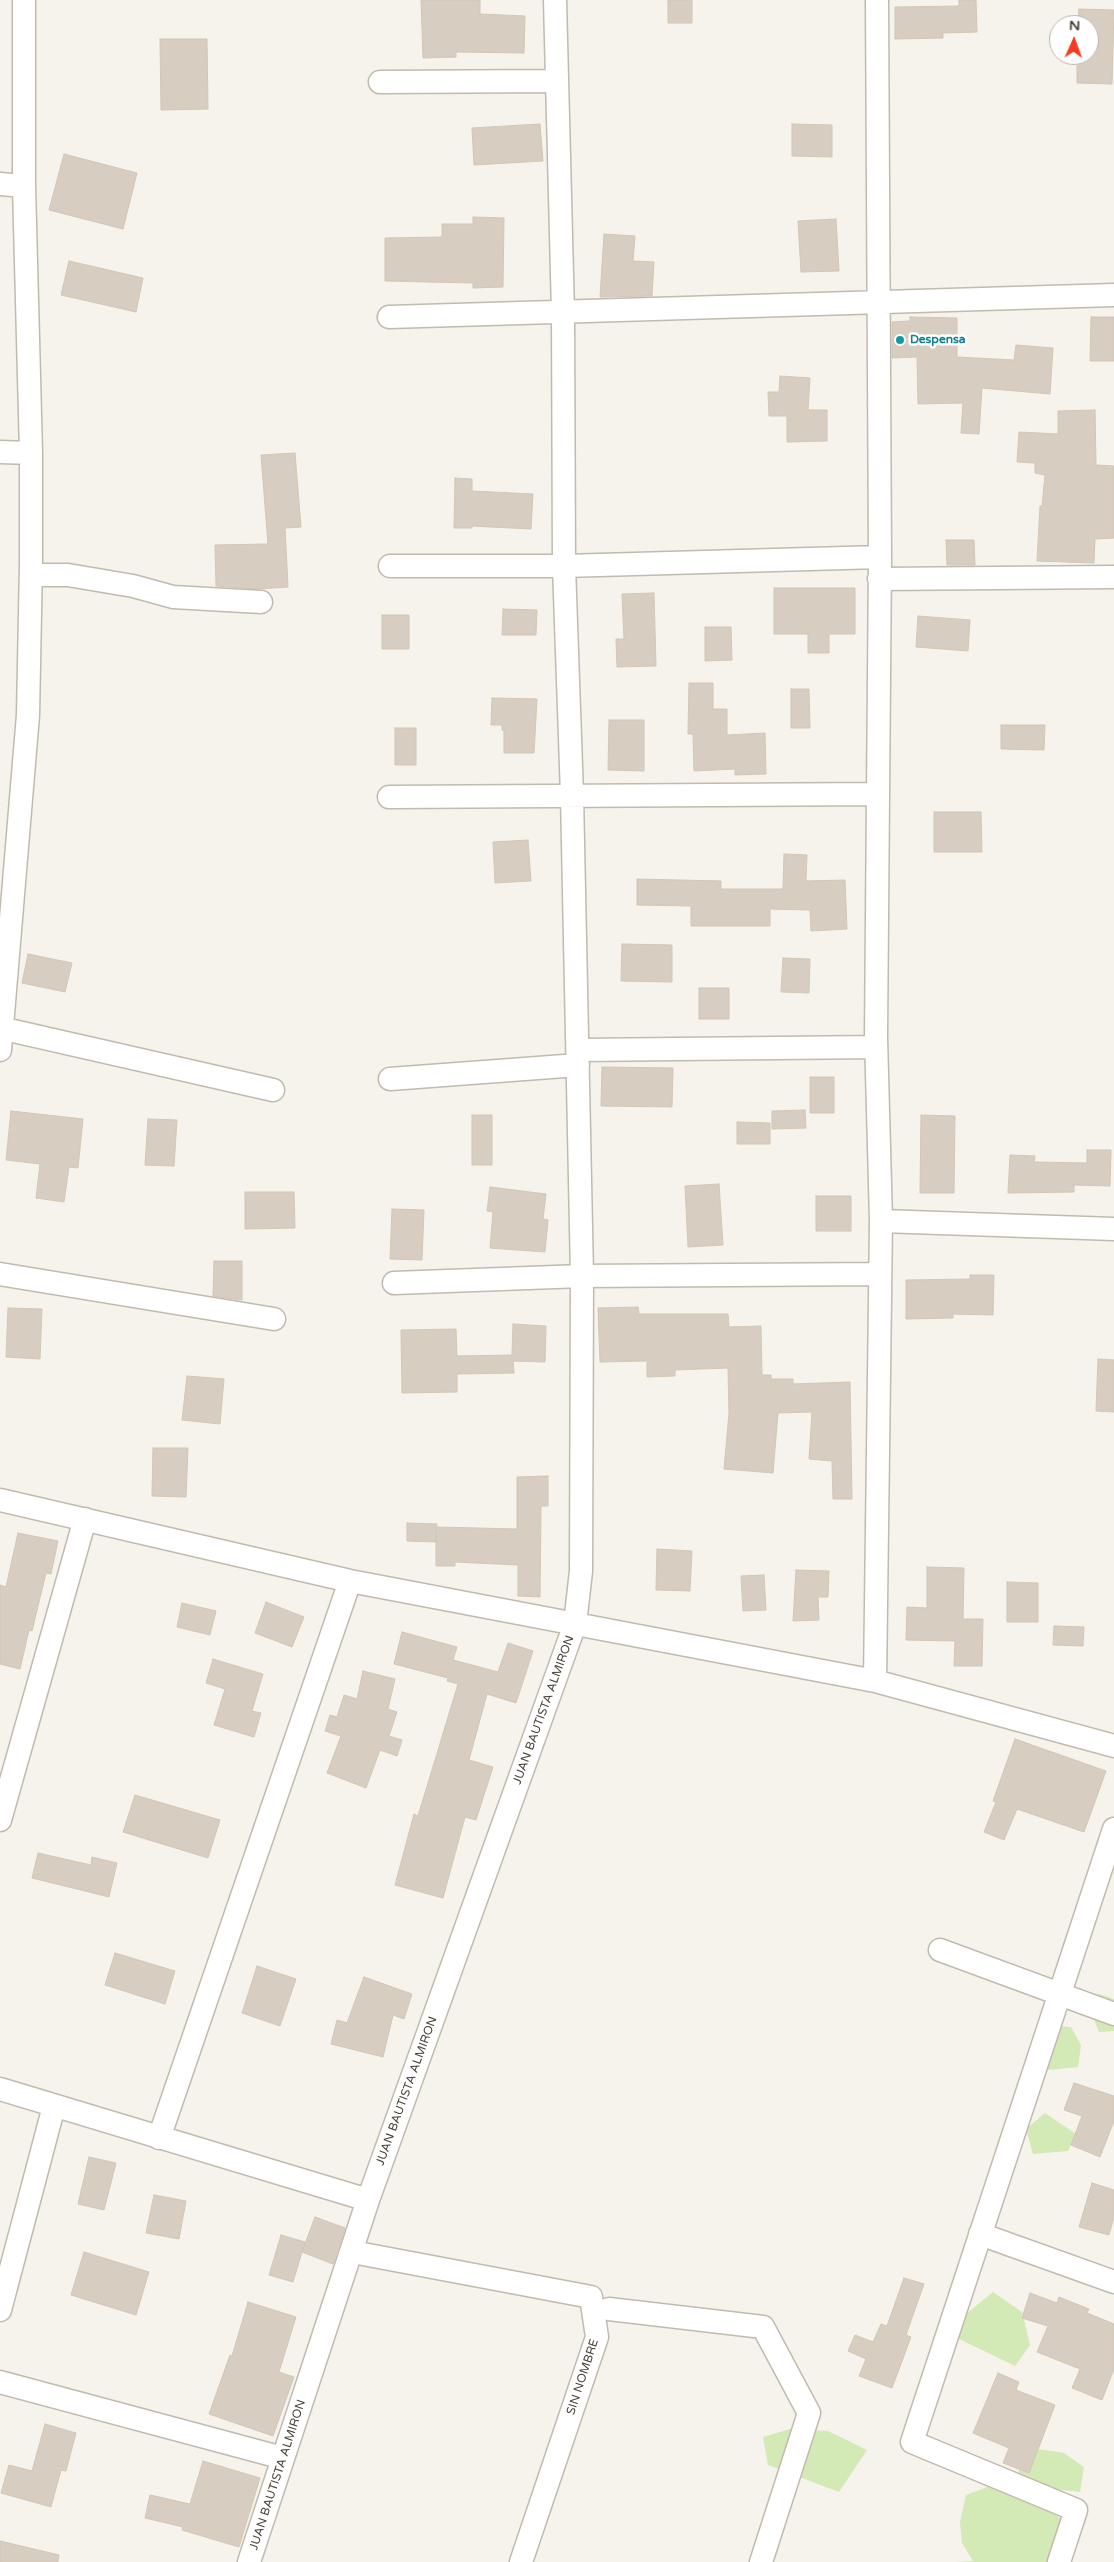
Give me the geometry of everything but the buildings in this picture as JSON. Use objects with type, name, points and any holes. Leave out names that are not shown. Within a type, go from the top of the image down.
[{"type":"street","points":[[24,0],[24,186],[32,453],[28,715],[0,1036],[273,1090]]},
{"type":"street","name":"JUAN BAUTISTA ALMIRON","points":[[249,2562],[368,2200],[575,1624],[581,1571],[582,1276],[572,795],[564,566],[564,312],[555,0]]},
{"type":"street","points":[[875,1681],[881,1221],[876,1047],[880,557],[877,0]]},
{"type":"street","points":[[380,82],[556,81]]},
{"type":"street","points":[[0,184],[24,186]]},
{"type":"street","points":[[389,317],[879,304],[1114,295]]},
{"type":"street","points":[[0,452],[32,453]]},
{"type":"street","points":[[390,566],[564,566],[880,557]]},
{"type":"street","points":[[31,574],[68,576],[133,586],[173,597],[261,602]]},
{"type":"street","points":[[879,579],[1114,577]]},
{"type":"street","points":[[389,797],[877,794]]},
{"type":"street","points":[[390,1079],[578,1058],[876,1047]]},
{"type":"street","points":[[881,1221],[1114,1229]]},
{"type":"street","points":[[0,1274],[274,1319]]},
{"type":"street","points":[[394,1283],[582,1276],[880,1274]]},
{"type":"street","points":[[0,1500],[350,1581],[875,1681],[1114,1746]]},
{"type":"street","points":[[0,1820],[85,1519]]},
{"type":"street","points":[[159,2138],[350,1581]]},
{"type":"street","points":[[1059,2562],[1076,2510],[912,2442],[1114,1828]]},
{"type":"street","points":[[940,1950],[1114,2014]]},
{"type":"street","points":[[0,2089],[368,2200]]},
{"type":"street","points":[[0,2310],[54,2106]]},
{"type":"street","points":[[980,2234],[1114,2282]]},
{"type":"street","name":"SIN NOMBRE","points":[[363,2254],[591,2297],[597,2338],[521,2562]]},
{"type":"street","points":[[609,2309],[762,2327],[808,2413],[761,2562]]},
{"type":"street","points":[[0,2382],[283,2458]]},
{"type":"green space","points":[[1099,1994],[1114,1999],[1114,2031],[1099,2032],[1086,1999]]},
{"type":"green space","points":[[1042,2025],[1071,2027],[1081,2045],[1078,2067],[1048,2070],[1035,2054]]},
{"type":"green space","points":[[1045,2113],[1076,2134],[1068,2151],[1033,2154],[1026,2129]]},
{"type":"green space","points":[[993,2292],[1022,2312],[1030,2345],[1015,2366],[953,2336],[960,2319]]},
{"type":"green space","points":[[790,2429],[828,2431],[867,2450],[839,2492],[768,2465],[763,2437]]},
{"type":"green space","points":[[1025,2447],[1064,2453],[1084,2467],[1080,2492],[1034,2487],[1018,2474]]},
{"type":"green space","points":[[998,2483],[1022,2494],[1062,2519],[1068,2562],[957,2562],[973,2561],[962,2543],[960,2522],[966,2495]]},
{"type":"place","name":"Despensa","points":[[900,340]]}]
